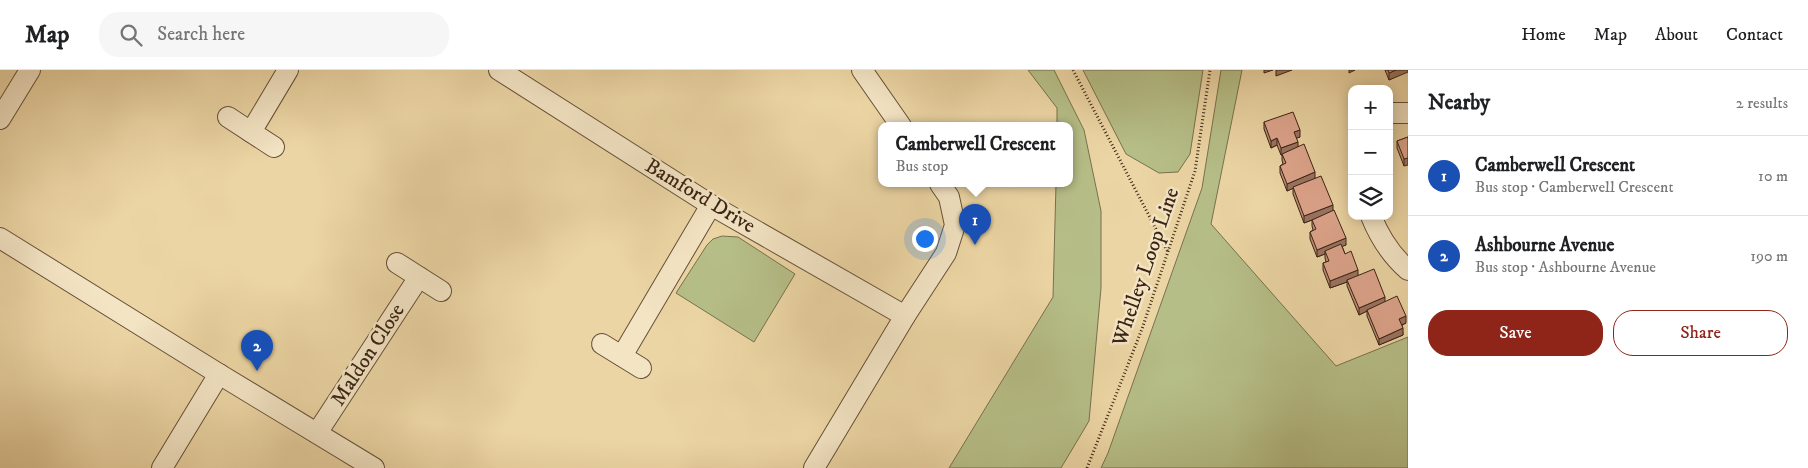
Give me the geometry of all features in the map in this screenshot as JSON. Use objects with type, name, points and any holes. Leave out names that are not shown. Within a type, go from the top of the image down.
[{"type":"street","points":[[0,119],[30,70]]},
{"type":"street","points":[[251,132],[288,70]]},
{"type":"street","name":"Bamford Drive","points":[[499,70],[711,205],[905,316]]},
{"type":"street","points":[[862,70],[898,122]]},
{"type":"street","points":[[1393,113],[1408,113]]},
{"type":"street","points":[[228,118],[274,147]]},
{"type":"street","points":[[814,468],[905,316],[946,252],[955,225],[949,197],[942,187]]},
{"type":"street","points":[[622,356],[711,205]]},
{"type":"street","points":[[1373,220],[1390,250],[1408,270]]},
{"type":"street","points":[[0,238],[374,468]]},
{"type":"street","points":[[396,263],[441,291]]},
{"type":"street","name":"Maldon Close","points":[[318,433],[419,277]]},
{"type":"street","points":[[602,344],[641,368]]},
{"type":"street","points":[[162,468],[219,374]]},
{"type":"path","points":[[1072,70],[1168,252]]},
{"type":"path","name":"Whelley Loop Line","points":[[1086,468],[1142,329],[1195,172],[1210,70]]},
{"type":"green space","points":[[1028,70],[1054,70],[1084,130],[1101,211],[1101,288],[1089,421],[1061,468],[949,468],[1053,297],[1056,187],[1073,187],[1073,122],[1057,122],[1057,108]]},
{"type":"green space","points":[[1083,70],[1203,70],[1190,154],[1178,172],[1159,173],[1126,154]]},
{"type":"green space","points":[[1221,70],[1242,70],[1211,224],[1336,366],[1408,337],[1408,468],[1101,468],[1202,188]]},
{"type":"green space","points":[[722,236],[738,237],[795,274],[754,342],[676,293],[707,245],[713,239]]},
{"type":"building","points":[[1293,112],[1300,130],[1294,132],[1298,142],[1281,148],[1277,138],[1271,141],[1264,122]]},
{"type":"building","points":[[1408,137],[1408,158],[1404,159],[1397,141]]},
{"type":"building","points":[[1304,144],[1315,172],[1287,184],[1280,166],[1286,163],[1282,154]]},
{"type":"building","points":[[1321,176],[1333,205],[1304,216],[1293,187]]},
{"type":"building","points":[[1334,210],[1346,238],[1317,250],[1310,232],[1316,229],[1312,220]]},
{"type":"building","points":[[1341,244],[1345,254],[1351,251],[1358,270],[1330,281],[1323,263],[1329,261],[1325,251]]},
{"type":"building","points":[[1374,269],[1385,297],[1359,308],[1347,280]]},
{"type":"building","points":[[1397,296],[1406,316],[1399,319],[1403,328],[1379,339],[1367,310]]},
{"type":"place","name":"Camberwell Crescent","points":[[975,245]]},
{"type":"place","name":"Ashbourne Avenue","points":[[257,371]]}]
